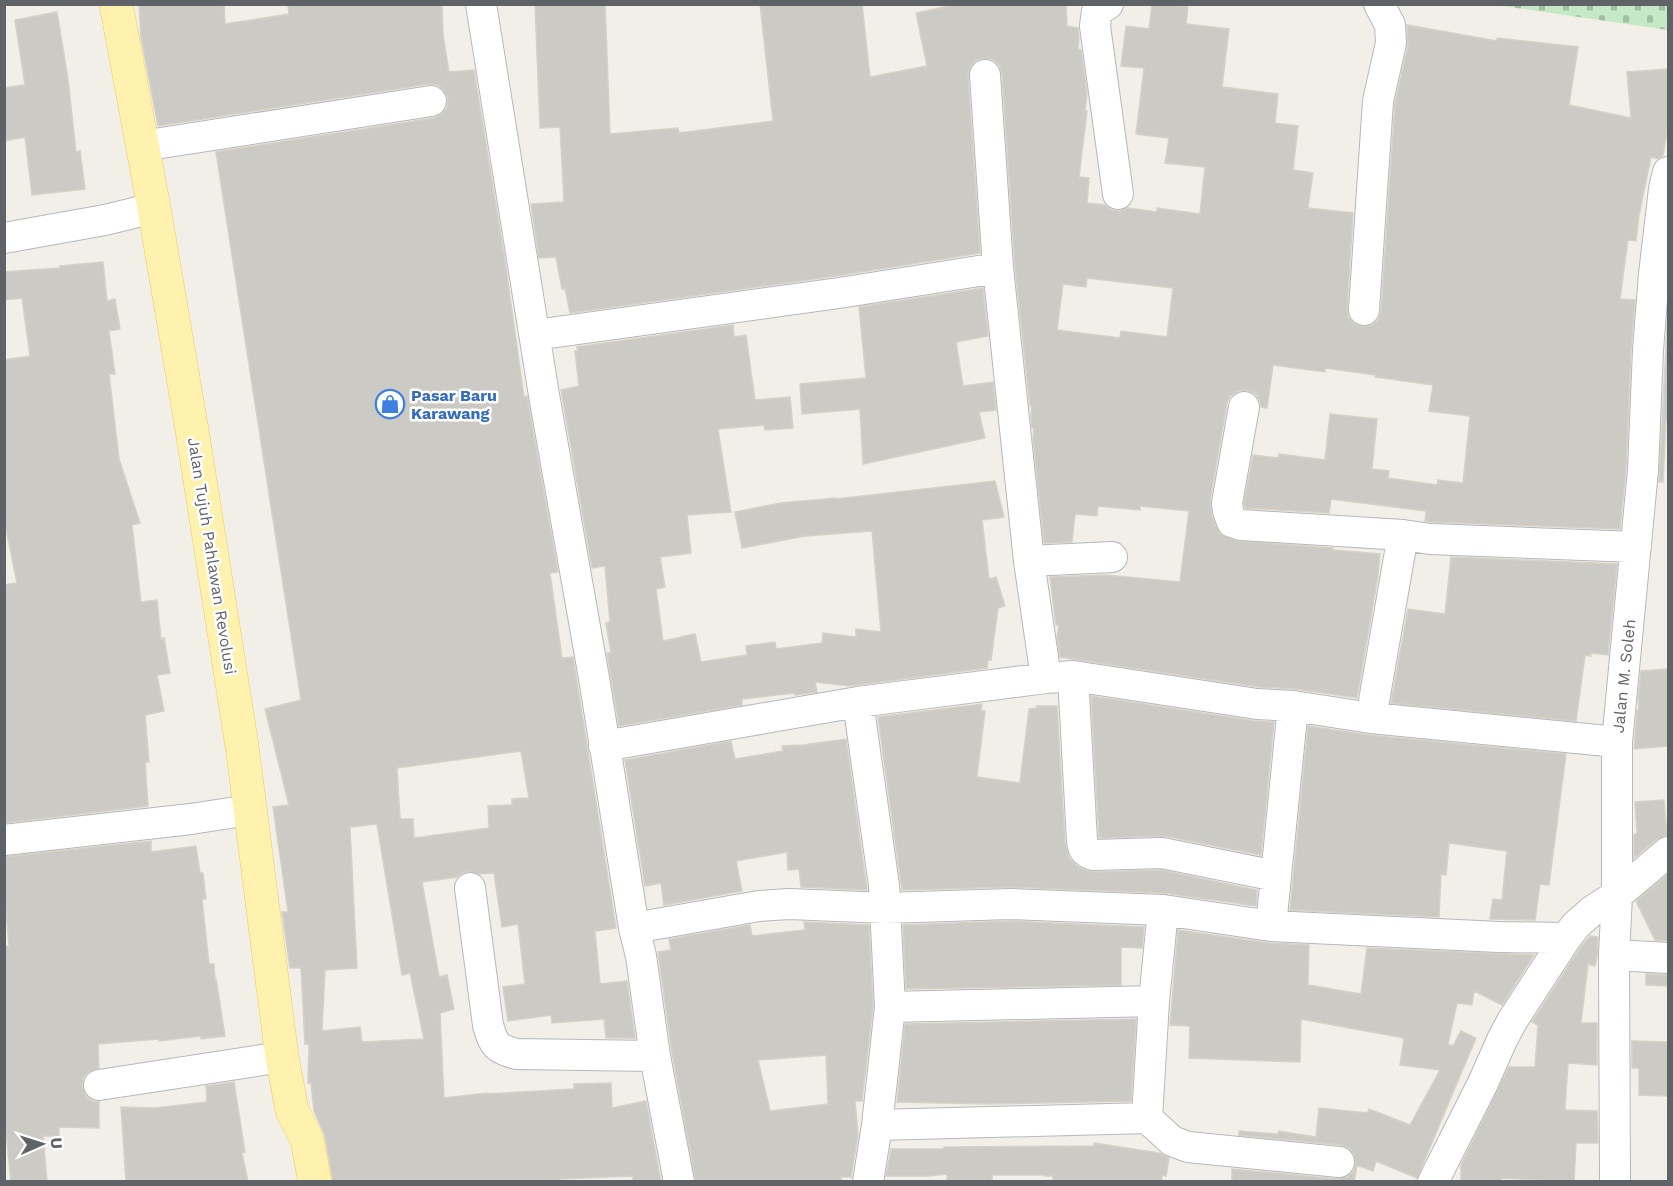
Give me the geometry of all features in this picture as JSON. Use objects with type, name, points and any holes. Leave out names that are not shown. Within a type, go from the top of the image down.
[{"type":"main road","name":"Jalan Tujuh Pahlawan Revolusi","points":[[116,4],[192,430],[242,746],[282,1057],[292,1110],[308,1140],[315,1182]]},
{"type":"main road","name":"Jalan Tujuh Pahlawan Revolusi","points":[[292,1110],[287,1144],[292,1182]]},
{"type":"street","points":[[481,4],[634,928],[679,1182]]},
{"type":"street","points":[[1108,4],[1097,11],[1095,26],[1118,194]]},
{"type":"street","points":[[1364,310],[1378,101],[1391,43],[1390,25],[1379,4]]},
{"type":"street","points":[[985,75],[998,268],[1029,561],[1059,677],[1083,848],[1087,853],[1093,855],[1162,853],[1276,876]]},
{"type":"street","points":[[142,146],[431,101]]},
{"type":"street","name":"Jalan M. Soleh","points":[[1615,1182],[1614,955],[1617,895],[1617,742],[1643,470],[1654,274],[1668,172]]},
{"type":"street","points":[[4,238],[105,220],[154,208]]},
{"type":"street","points":[[536,335],[839,293],[998,268]]},
{"type":"street","points":[[1244,407],[1227,503],[1227,511],[1232,522],[1241,525],[1402,535],[1430,539],[1636,547]]},
{"type":"street","points":[[1371,718],[1402,535]]},
{"type":"street","points":[[1029,561],[1112,557]]},
{"type":"street","points":[[604,746],[858,702],[1059,677],[1371,718],[1617,742]]},
{"type":"street","points":[[858,702],[886,908],[890,1007],[877,1125],[868,1182]]},
{"type":"street","points":[[1271,926],[1293,706]]},
{"type":"street","points":[[4,840],[191,819],[249,810]]},
{"type":"street","points":[[1432,1182],[1512,1021],[1566,938],[1576,925],[1592,911],[1617,895],[1668,852]]},
{"type":"street","points":[[470,888],[488,1025],[500,1049],[516,1054],[656,1056]]},
{"type":"street","points":[[634,928],[779,904],[886,908],[1010,904],[1163,910],[1271,926],[1486,937],[1566,938]]},
{"type":"street","points":[[1147,1118],[1154,1001],[1163,910]]},
{"type":"street","points":[[1614,955],[1668,958]]},
{"type":"street","points":[[890,1007],[1154,1001]]},
{"type":"street","points":[[99,1085],[282,1057]]},
{"type":"street","points":[[877,1125],[1147,1118],[1172,1141],[1188,1147],[1339,1162]]},
{"type":"green space","points":[[1496,5],[1668,5],[1668,30]]},
{"type":"building","points":[[139,4],[224,4],[225,24],[289,14],[288,4],[442,4],[443,34],[449,72],[474,70],[524,397],[527,396],[558,572],[550,573],[562,658],[573,657],[616,928],[595,931],[600,984],[627,981],[635,1038],[606,1038],[604,1019],[552,1023],[551,1015],[508,1021],[503,987],[525,984],[518,924],[502,927],[494,873],[479,874],[468,871],[457,877],[422,882],[439,977],[447,975],[454,1009],[440,1013],[444,1098],[487,1093],[574,1089],[574,1084],[611,1083],[612,1108],[646,1101],[661,1182],[633,1182],[633,1176],[560,1179],[560,1182],[333,1182],[325,1136],[314,1111],[311,1083],[308,1083],[309,1044],[305,1044],[301,968],[290,968],[282,912],[288,912],[273,807],[289,805],[265,709],[301,700],[216,152],[434,118],[441,115],[447,108],[448,98],[438,85],[428,84],[158,126],[141,38]],"holes":[[[521,751],[529,798],[512,799],[512,805],[488,806],[489,828],[414,838],[413,819],[400,819],[397,768]],[[377,824],[402,975],[410,973],[424,1039],[362,1042],[360,1027],[322,1031],[325,970],[357,968],[350,827]]]},
{"type":"building","points":[[535,4],[605,4],[610,134],[678,128],[679,133],[773,121],[760,4],[862,4],[870,77],[927,66],[916,13],[958,4],[1066,4],[1067,26],[1078,28],[1078,49],[1081,50],[1087,93],[1079,177],[1089,178],[1087,203],[1105,205],[1112,210],[1120,211],[1128,208],[1157,212],[1157,208],[1200,214],[1205,167],[1165,163],[1169,138],[1136,134],[1144,68],[1121,66],[1126,26],[1149,29],[1152,4],[1188,6],[1186,24],[1229,29],[1222,87],[1278,94],[1275,123],[1298,126],[1293,170],[1313,173],[1308,208],[1353,213],[1347,309],[1348,317],[1354,324],[1363,327],[1372,325],[1378,320],[1381,311],[1395,103],[1408,46],[1407,25],[1497,41],[1497,38],[1578,47],[1569,105],[1631,118],[1627,72],[1668,69],[1668,127],[1663,155],[1658,159],[1651,157],[1636,241],[1628,240],[1620,299],[1635,300],[1626,469],[1620,529],[1432,522],[1425,521],[1426,511],[1331,499],[1329,513],[1245,508],[1253,455],[1278,458],[1279,454],[1325,460],[1330,414],[1377,419],[1372,469],[1389,471],[1388,478],[1437,485],[1438,480],[1463,483],[1470,416],[1429,411],[1433,385],[1325,368],[1325,372],[1273,365],[1267,408],[1261,407],[1256,394],[1246,390],[1238,391],[1230,396],[1227,403],[1210,500],[1212,517],[1220,534],[1236,541],[1380,554],[1357,698],[1296,689],[1259,687],[1060,657],[1057,637],[1059,625],[1056,625],[1050,577],[1106,575],[1180,582],[1189,511],[1140,506],[1140,510],[1098,506],[1097,516],[1075,514],[1072,542],[1044,543],[1034,428],[1032,428],[1031,417],[1032,405],[1030,406],[1015,267],[1002,74],[999,65],[992,59],[976,60],[970,67],[968,76],[980,253],[836,276],[570,313],[565,288],[562,289],[556,257],[539,258],[531,204],[564,202],[560,127],[540,128]],"holes":[[[1087,278],[1173,288],[1167,337],[1121,331],[1120,338],[1057,330],[1063,284],[1086,287]]]},
{"type":"building","points":[[57,12],[68,79],[76,152],[80,151],[85,189],[32,195],[25,137],[4,141],[4,88],[25,85],[15,20]]},
{"type":"building","points":[[103,262],[107,301],[115,299],[120,329],[109,331],[115,374],[109,374],[119,459],[140,523],[132,525],[141,602],[157,600],[161,639],[164,638],[170,673],[157,675],[164,711],[145,715],[149,762],[145,762],[148,806],[4,823],[4,585],[17,583],[4,518],[4,360],[30,356],[22,298],[4,300],[4,272]]},
{"type":"building","points":[[983,288],[988,336],[956,342],[963,386],[993,382],[996,410],[979,412],[985,438],[863,464],[860,409],[802,414],[800,384],[866,378],[859,307]]},
{"type":"building","points":[[1668,310],[1668,421],[1666,421],[1663,482],[1659,482]]},
{"type":"building","points":[[733,325],[734,337],[746,335],[755,400],[790,397],[793,428],[765,430],[764,425],[718,429],[731,512],[687,515],[691,553],[660,557],[665,587],[656,589],[663,641],[695,634],[701,662],[747,655],[746,646],[775,642],[776,649],[822,643],[823,633],[856,637],[856,629],[881,632],[872,531],[805,536],[742,548],[735,512],[781,503],[995,481],[1004,517],[982,520],[989,579],[996,577],[1005,606],[998,608],[991,660],[988,659],[987,668],[850,686],[815,682],[817,692],[742,699],[742,705],[619,726],[607,653],[611,653],[606,623],[610,622],[605,566],[592,568],[561,390],[579,386],[575,351],[578,351],[577,347]]},
{"type":"building","points":[[1451,557],[1617,564],[1608,655],[1591,653],[1591,656],[1585,655],[1576,721],[1391,703],[1408,609],[1445,614]]},
{"type":"building","points":[[1668,669],[1668,746],[1634,749],[1641,671]]},
{"type":"building","points":[[1091,696],[1274,722],[1261,855],[1165,836],[1099,838]]},
{"type":"building","points":[[982,704],[981,711],[985,711],[977,777],[1020,783],[1029,709],[1037,708],[1037,706],[1057,706],[1065,843],[1069,858],[1077,866],[1094,872],[1161,870],[1257,890],[1256,906],[1164,893],[1011,887],[902,890],[878,717]]},
{"type":"building","points":[[1308,726],[1369,735],[1566,754],[1549,885],[1540,884],[1535,920],[1490,919],[1493,899],[1502,900],[1507,851],[1449,843],[1446,875],[1441,874],[1439,917],[1290,910]]},
{"type":"building","points":[[846,739],[867,890],[801,887],[799,869],[788,870],[787,852],[736,861],[742,891],[664,905],[661,883],[645,886],[625,760],[731,741],[735,759],[783,751],[782,746]]},
{"type":"building","points":[[1664,800],[1667,835],[1657,839],[1634,858],[1634,835],[1637,833],[1635,802]]},
{"type":"building","points":[[151,841],[151,852],[196,846],[200,873],[203,873],[206,899],[202,899],[209,964],[214,964],[225,1036],[98,1044],[99,1068],[88,1072],[83,1078],[82,1087],[86,1096],[92,1101],[99,1102],[99,1128],[59,1127],[59,1136],[43,1136],[47,1182],[11,1182],[6,1132],[4,1133],[4,946],[9,946],[4,857]]},
{"type":"building","points":[[1668,874],[1668,941],[1655,940],[1636,901]]},
{"type":"building","points":[[1010,921],[1144,927],[1142,948],[1121,947],[1121,985],[906,989],[903,925]]},
{"type":"building","points":[[804,922],[869,925],[873,1006],[862,1101],[855,1101],[858,1135],[851,1177],[841,1177],[841,1182],[696,1182],[672,1053],[658,952],[671,950],[669,939],[750,925],[752,936],[805,930]],"holes":[[[826,1055],[828,1104],[770,1111],[758,1060]]]},
{"type":"building","points":[[1178,930],[1269,943],[1309,945],[1308,985],[1361,994],[1367,948],[1534,955],[1502,1005],[1474,991],[1472,1005],[1457,1003],[1448,1044],[1453,1046],[1461,1031],[1476,1038],[1417,1178],[1376,1161],[1373,1171],[1357,1165],[1354,1182],[1232,1182],[1232,1169],[1337,1179],[1347,1177],[1353,1172],[1356,1163],[1354,1154],[1349,1148],[1341,1145],[1239,1135],[1239,1131],[1278,1134],[1279,1131],[1316,1137],[1319,1108],[1368,1113],[1369,1109],[1410,1125],[1440,1070],[1400,1065],[1404,1038],[1301,1019],[1300,1062],[1189,1058],[1190,1026],[1170,1025]]},
{"type":"building","points":[[1590,936],[1598,937],[1597,957],[1595,966],[1588,964],[1581,1023],[1597,1023],[1597,1065],[1568,1063],[1565,1108],[1566,1110],[1597,1111],[1598,1143],[1576,1143],[1574,1182],[1501,1178],[1501,1182],[1461,1182],[1461,1165],[1509,1067],[1535,1067],[1538,1025],[1532,1022]]},
{"type":"building","points":[[1646,974],[1668,975],[1668,986],[1646,985]]},
{"type":"building","points":[[1136,1019],[1131,1101],[990,1104],[897,1102],[905,1024]]},
{"type":"building","points":[[1632,1041],[1668,1042],[1668,1096],[1639,1095],[1639,1068],[1632,1068]]},
{"type":"building","points":[[234,1082],[245,1152],[242,1153],[248,1182],[126,1182],[121,1107],[155,1108],[207,1102],[206,1086]]},
{"type":"building","points":[[1094,1143],[1159,1153],[1169,1158],[1166,1176],[1162,1175],[1162,1182],[1053,1182],[1053,1176],[1045,1175],[992,1175],[992,1182],[947,1182],[947,1174],[886,1176],[891,1149],[1094,1146]]},
{"type":"place","name":"Pasar Baru Karawang","points":[[390,404]]}]
